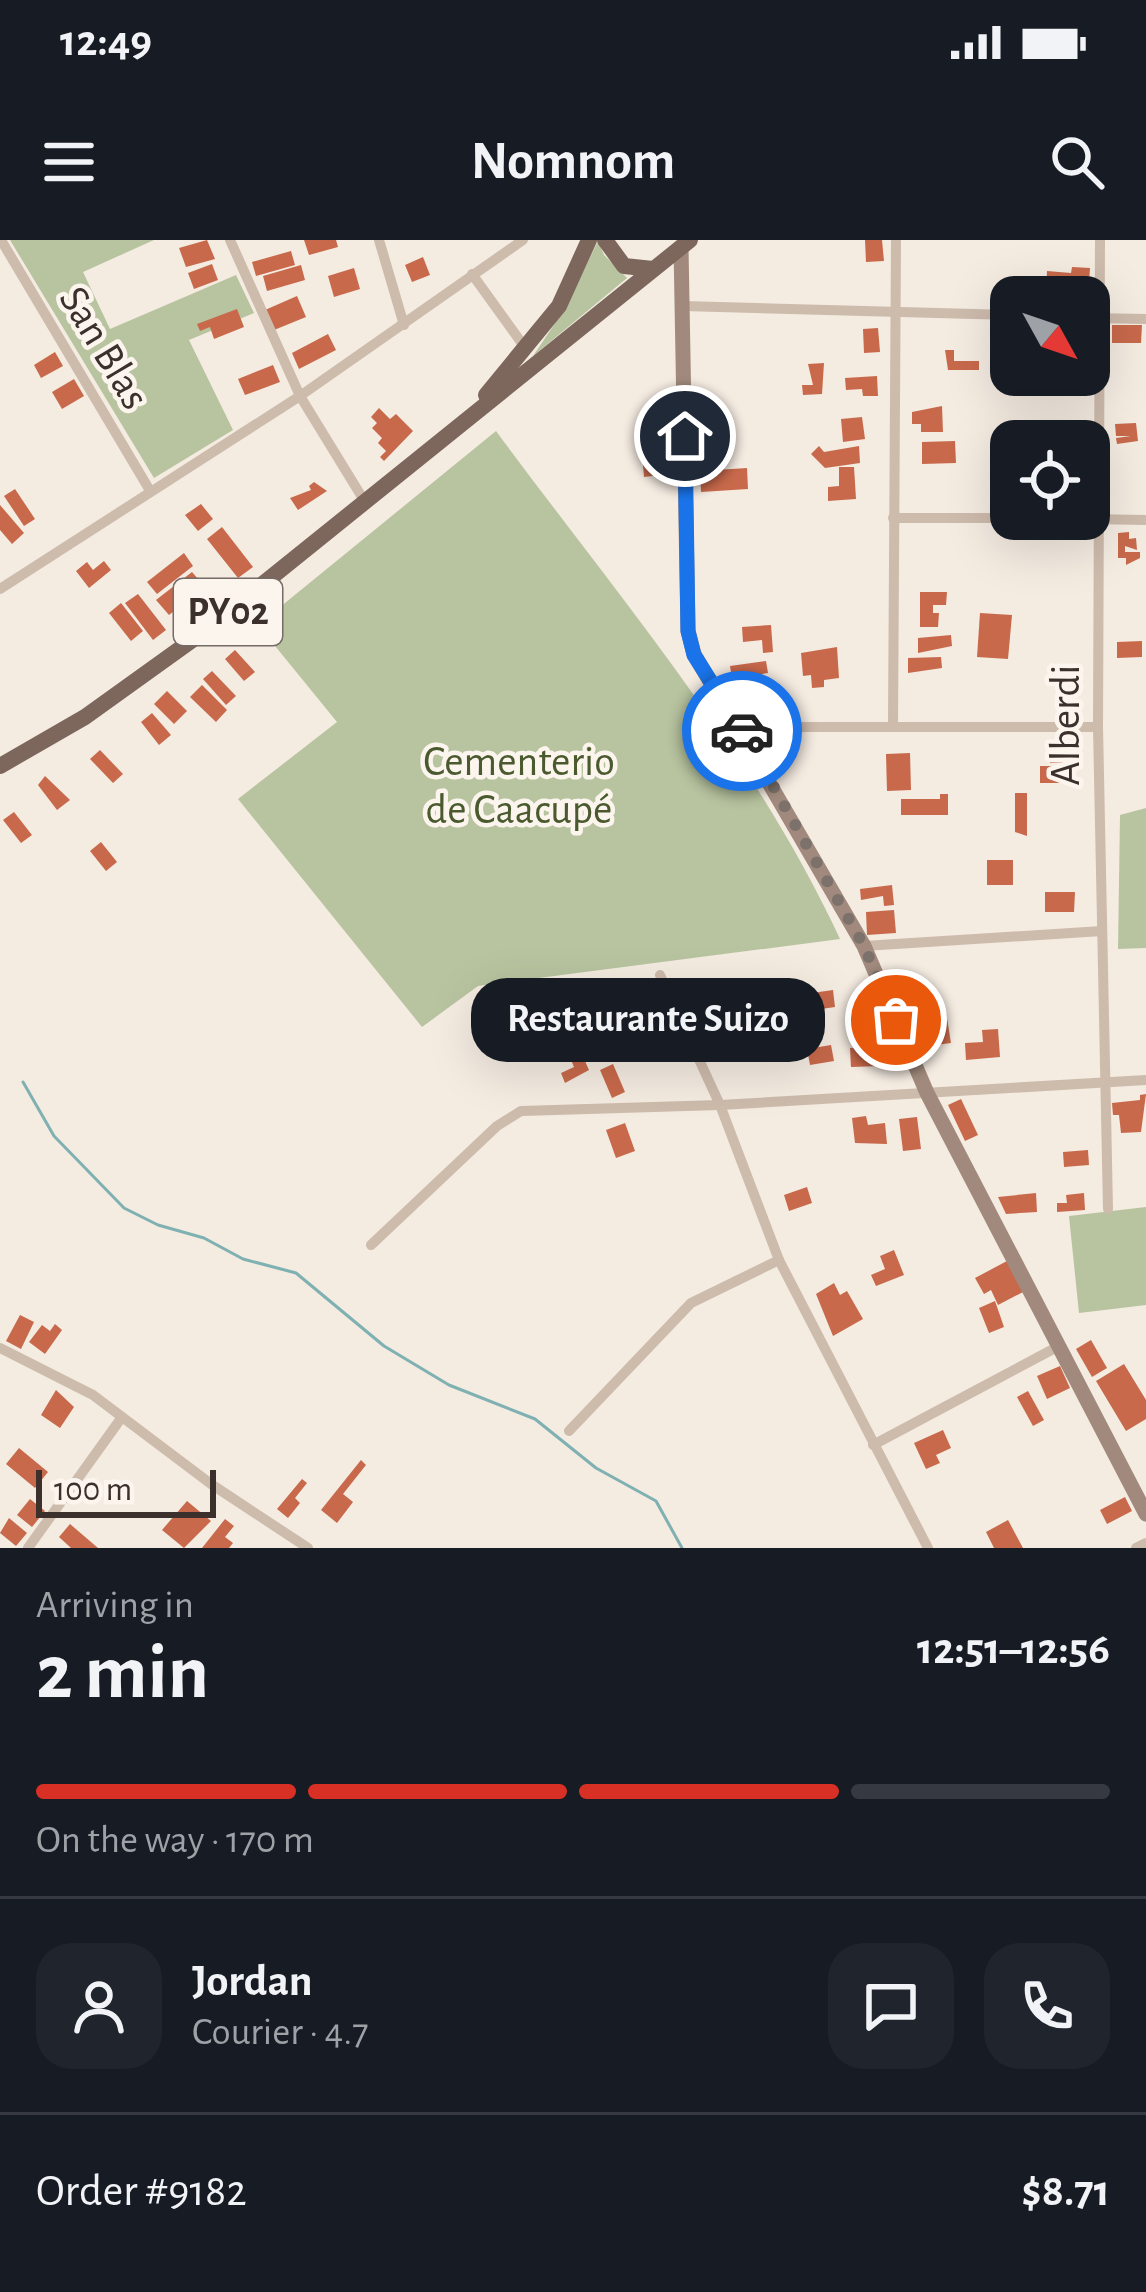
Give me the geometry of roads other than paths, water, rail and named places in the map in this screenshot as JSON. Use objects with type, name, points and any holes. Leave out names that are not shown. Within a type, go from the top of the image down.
[{"type":"main road","name":"PY02","points":[[443,439],[526,350],[559,306],[589,240]]},
{"type":"main road","points":[[605,240],[624,266],[654,269]]},
{"type":"main road","name":"PY02","points":[[0,766],[86,717],[202,633],[686,243]]},
{"type":"street","name":"San Blas","points":[[1,240],[149,489]]},
{"type":"street","points":[[230,240],[300,396],[365,502]]},
{"type":"street","points":[[379,240],[404,325]]},
{"type":"street","points":[[893,725],[896,240]]},
{"type":"street","name":"Alberdi","points":[[1097,276],[1100,240]]},
{"type":"street","points":[[0,589],[300,396],[518,242]]},
{"type":"street","points":[[686,243],[688,631],[694,655],[864,946],[927,1093],[1146,1514]]},
{"type":"street","points":[[472,274],[526,350]]},
{"type":"street","points":[[683,306],[990,314]]},
{"type":"street","points":[[1110,318],[1146,319]]},
{"type":"street","points":[[893,518],[990,518]]},
{"type":"street","points":[[1110,519],[1146,520]]},
{"type":"street","name":"Alberdi","points":[[1094,540],[1108,1209]]},
{"type":"street","points":[[740,727],[1098,727]]},
{"type":"street","points":[[864,946],[1102,931]]},
{"type":"street","points":[[661,975],[720,1105],[779,1260],[928,1548]]},
{"type":"street","points":[[370,1245],[497,1126],[521,1111],[720,1105],[1146,1080]]},
{"type":"street","points":[[568,1431],[691,1303],[779,1260]]},
{"type":"street","points":[[874,1445],[1059,1346]]},
{"type":"street","points":[[0,1348],[93,1395],[308,1548]]},
{"type":"street","points":[[28,1548],[122,1418]]},
{"type":"street","points":[[1136,1548],[1146,1543]]},
{"type":"waterway","points":[[23,1082],[54,1136],[124,1208],[158,1225],[204,1238],[243,1259],[296,1273],[384,1346],[449,1385],[535,1419],[596,1468],[656,1501],[682,1548]]},
{"type":"place","name":"Restaurante Suizo","points":[[896,1020]]},
{"type":"park label","name":"Cementerio de Caacupé","points":[[519,786]]}]
